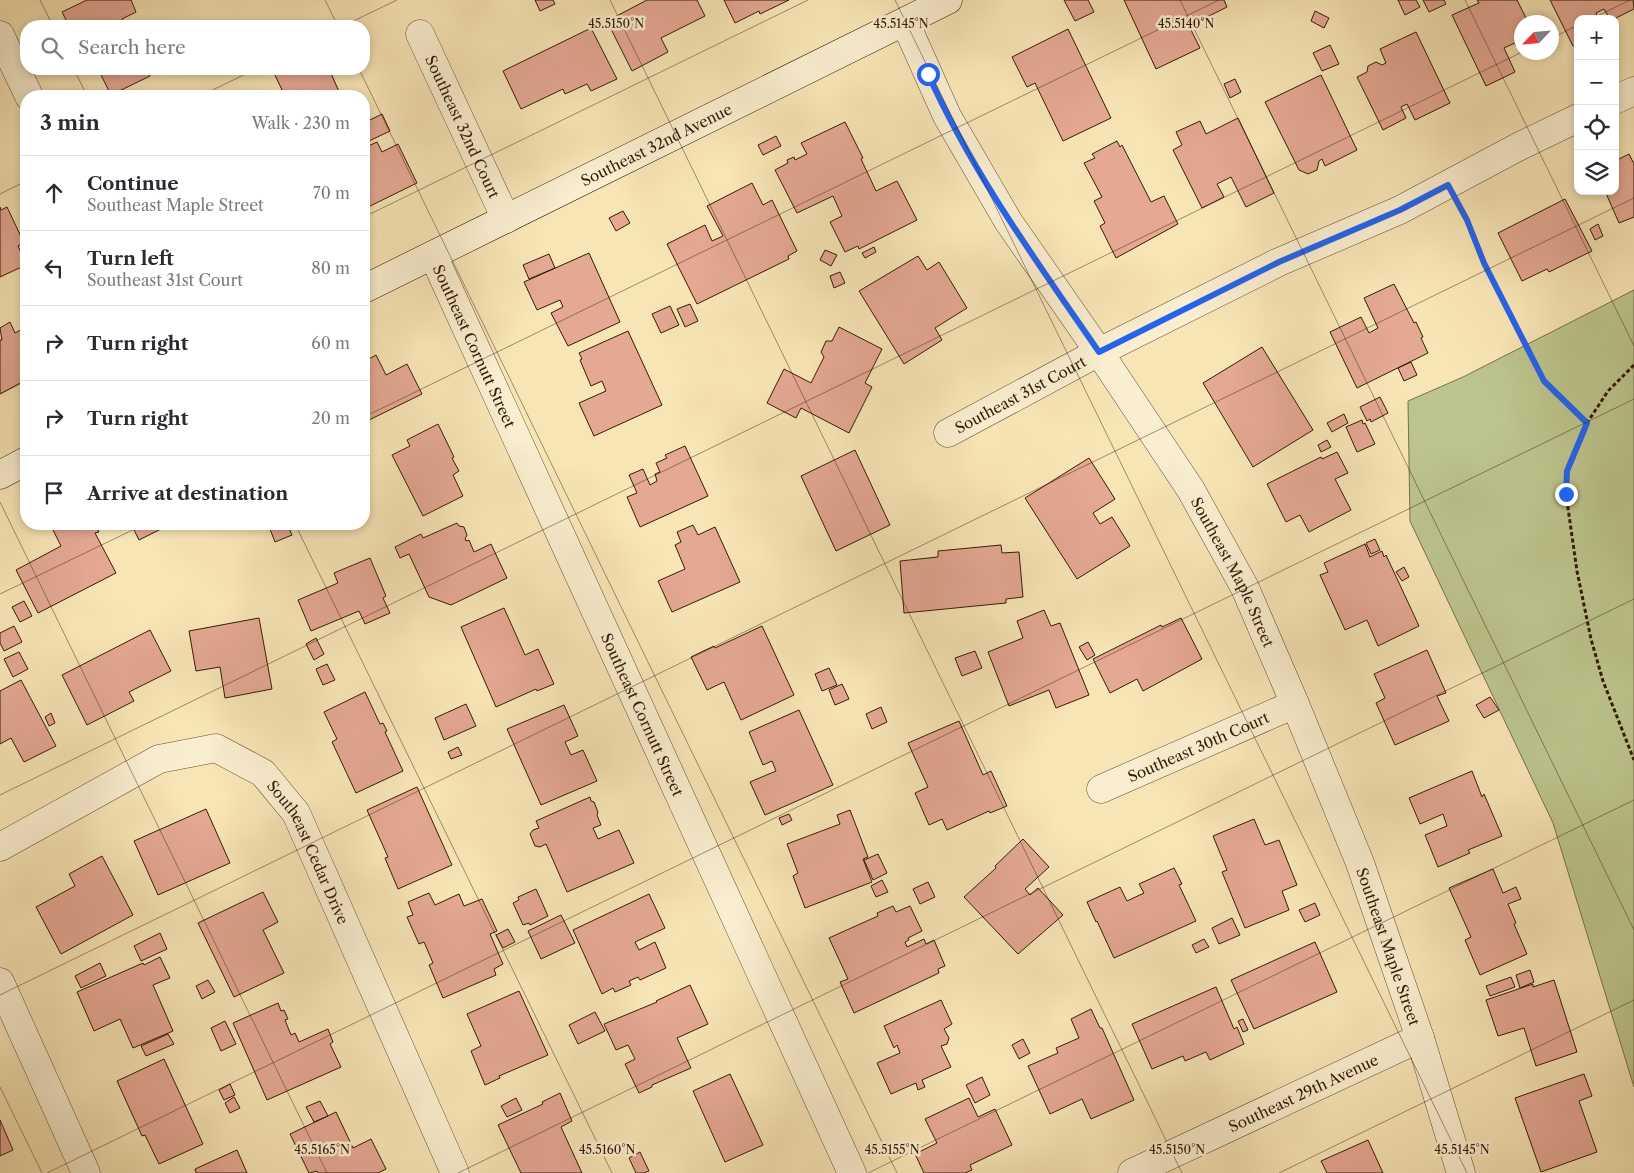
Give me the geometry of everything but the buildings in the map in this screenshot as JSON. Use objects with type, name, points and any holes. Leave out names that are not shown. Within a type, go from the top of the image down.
[{"type":"street","name":"Southeast 32nd Avenue","points":[[370,286],[948,0]]},
{"type":"street","name":"Southeast Maple Street","points":[[905,22],[947,116],[1003,213],[1099,352],[1190,490],[1244,588],[1295,704],[1360,862],[1420,1038],[1461,1173]]},
{"type":"street","name":"Southeast 32nd Court","points":[[420,34],[506,219]]},
{"type":"street","points":[[0,35],[26,90]]},
{"type":"street","points":[[1619,98],[1634,91]]},
{"type":"street","name":"Southeast 31st Court","points":[[948,433],[1099,352],[1279,262],[1400,210],[1518,147],[1574,120]]},
{"type":"street","name":"Southeast Cornutt Street","points":[[433,255],[852,1173]]},
{"type":"street","points":[[0,475],[20,464]]},
{"type":"street","name":"Southeast 30th Court","points":[[1101,789],[1295,704]]},
{"type":"street","name":"Southeast Cedar Drive","points":[[0,847],[159,759],[216,748],[263,773],[296,813],[455,1173]]},
{"type":"street","points":[[0,982],[86,1173]]},
{"type":"street","name":"Southeast 29th Avenue","points":[[1132,1173],[1420,1038]]},
{"type":"path","points":[[1448,185],[1467,220],[1484,263],[1544,381],[1587,423]]},
{"type":"path","points":[[1634,365],[1608,391],[1587,423],[1567,471],[1566,494],[1591,639],[1603,682],[1634,760]]},
{"type":"green space","points":[[1634,290],[1634,1087],[1553,823],[1410,521],[1408,401],[1463,377]]},
{"type":"route","points":[[928,74],[947,116],[1008,221],[1099,352],[1279,262],[1400,210],[1448,185],[1467,220],[1484,263],[1544,381],[1587,423],[1567,471],[1566,494]]}]
